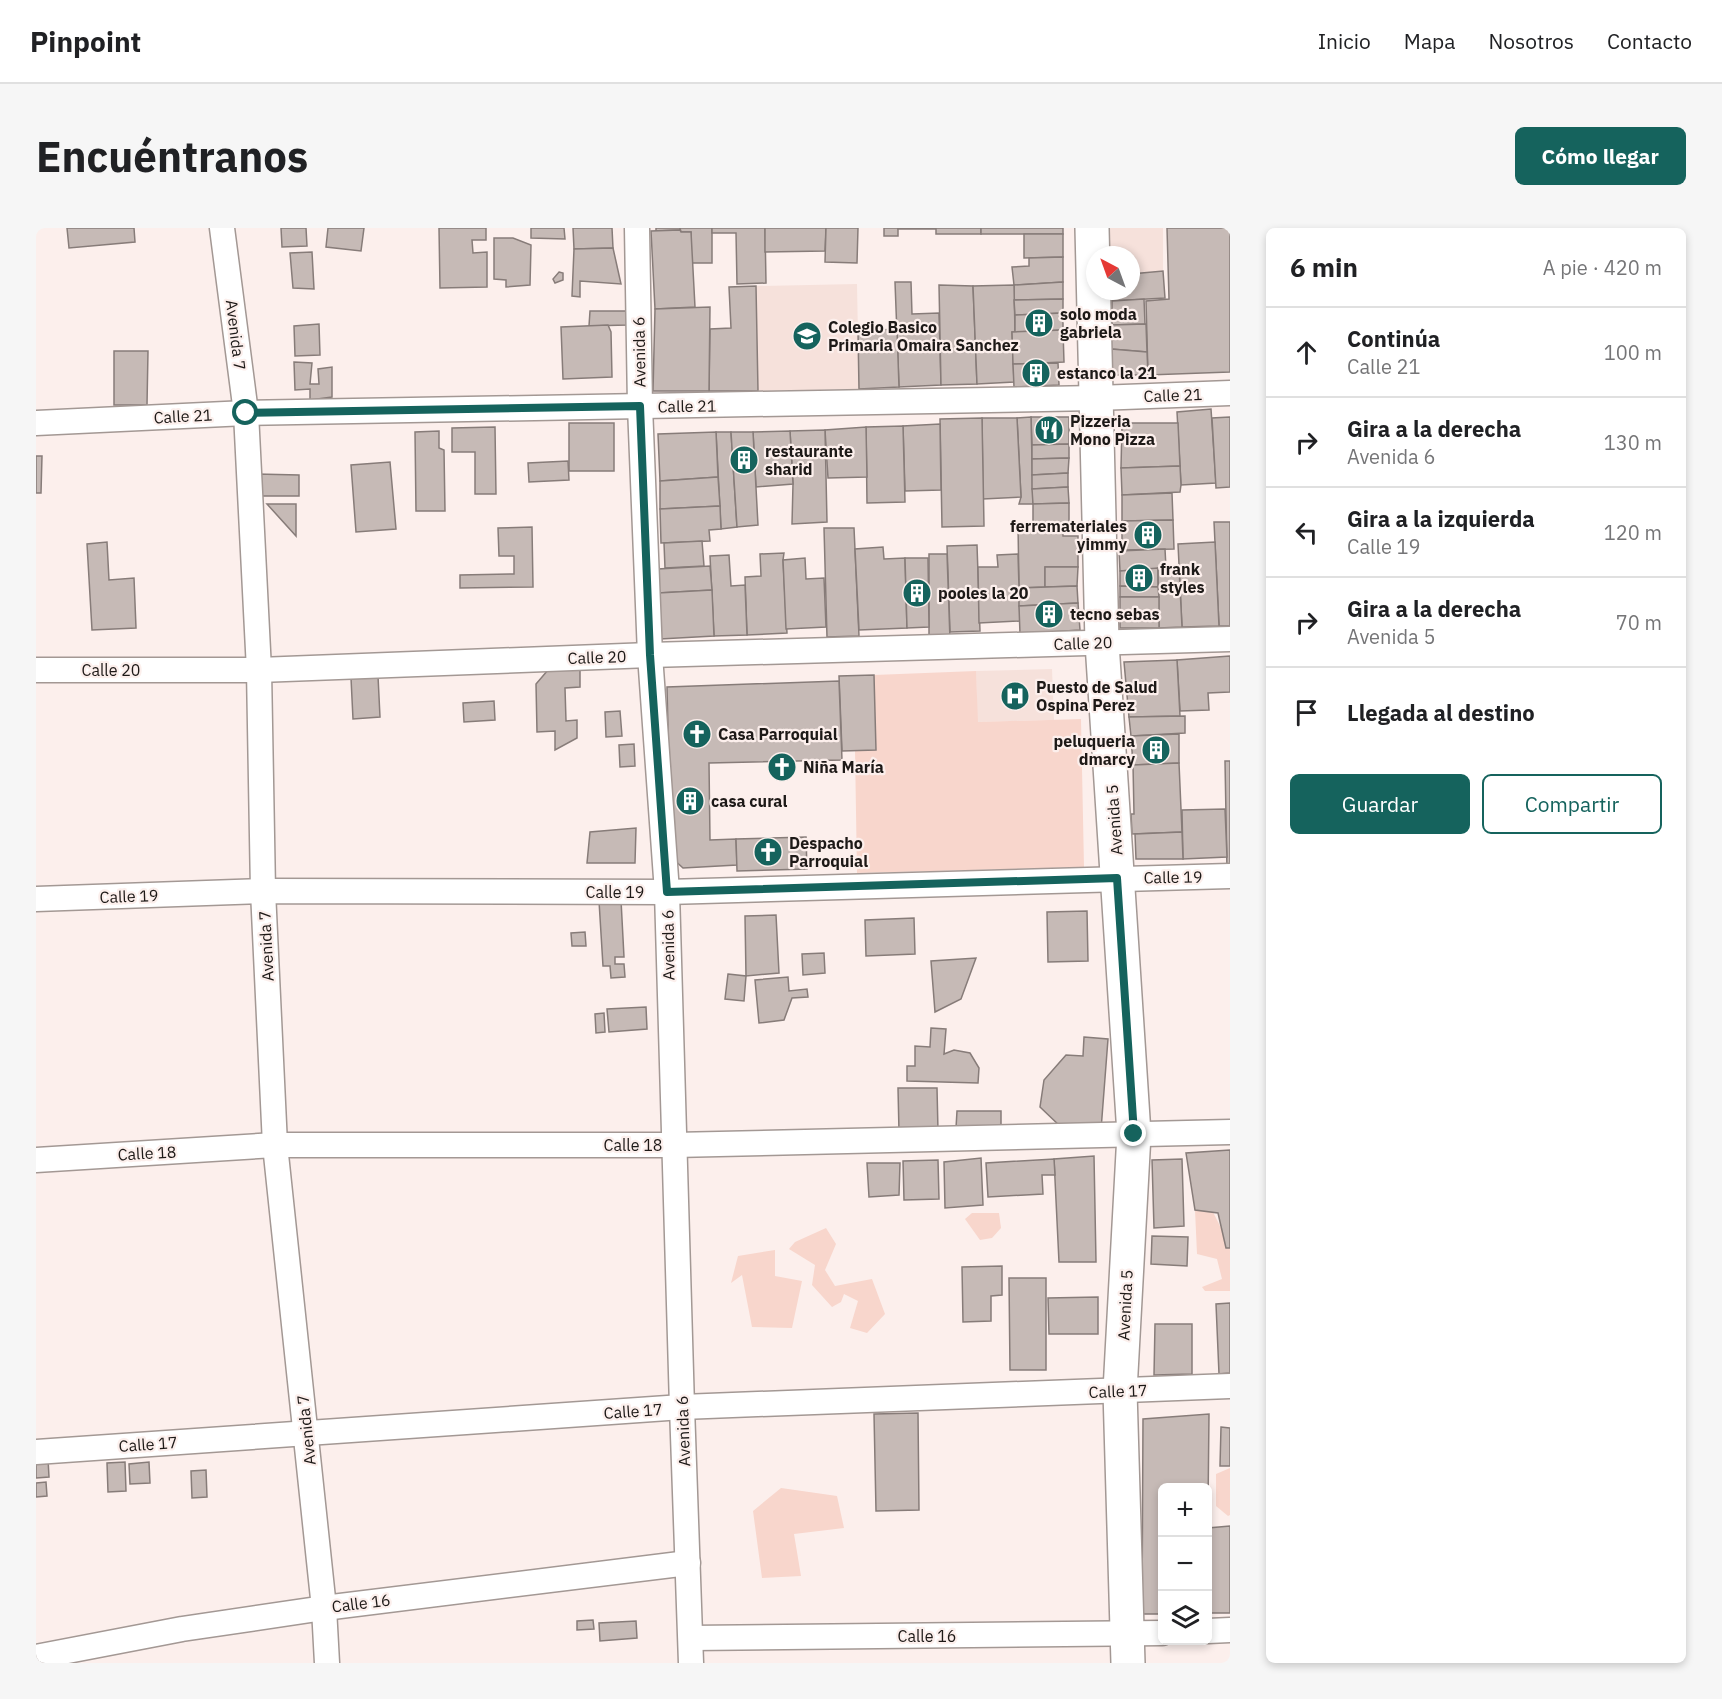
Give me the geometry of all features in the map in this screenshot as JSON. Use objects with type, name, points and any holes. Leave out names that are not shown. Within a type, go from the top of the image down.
[{"type":"street","name":"Avenida 7","points":[[222,228],[246,413],[259,670],[263,891],[275,1145],[324,1608],[327,1663]]},
{"type":"street","name":"Avenida 6","points":[[637,228],[640,406],[650,655],[667,892],[692,1663]]},
{"type":"street","name":"Avenida 5","points":[[1092,228],[1102,643],[1134,1134],[1120,1391],[1128,1649]]},
{"type":"street","name":"Calle 21","points":[[36,423],[246,413],[1097,398],[1230,393]]},
{"type":"street","name":"Calle 20","points":[[36,670],[259,670],[650,655],[1230,639]]},
{"type":"street","name":"Calle 19","points":[[36,899],[263,891],[667,892],[1230,876]]},
{"type":"street","name":"Calle 18","points":[[36,1160],[275,1145],[674,1145],[1230,1132]]},
{"type":"street","name":"Calle 17","points":[[36,1452],[682,1407],[1230,1386]]},
{"type":"street","name":"Calle 16","points":[[36,1657],[182,1629],[324,1608],[688,1563]]},
{"type":"street","points":[[1212,1631],[1230,1630]]},
{"type":"street","name":"Calle 16","points":[[690,1638],[1128,1649],[1158,1635]]},
{"type":"shaded area","points":[[1109,228],[1163,228],[1163,271],[1140,273],[1140,246],[1110,246]]},
{"type":"shaded area","points":[[857,284],[859,389],[758,391],[756,286]]},
{"type":"shaded area","name":"Puesto de Salud Ospina Perez","points":[[1052,669],[1054,720],[977,722],[976,671]]},
{"type":"shaded area","points":[[976,671],[978,722],[1081,719],[1084,867],[857,873],[855,750],[876,750],[874,675]]},
{"type":"shaded area","points":[[1195,1210],[1213,1212],[1230,1246],[1230,1291],[1205,1291],[1202,1287],[1222,1279],[1217,1259],[1197,1254]]},
{"type":"shaded area","points":[[972,1213],[999,1213],[1001,1228],[992,1238],[980,1240],[965,1219]]},
{"type":"shaded area","points":[[826,1228],[836,1244],[825,1270],[835,1286],[872,1279],[885,1314],[867,1333],[850,1328],[858,1301],[844,1294],[841,1302],[832,1307],[812,1285],[815,1265],[789,1249],[795,1242]]},
{"type":"shaded area","points":[[775,1250],[775,1276],[802,1281],[792,1328],[752,1327],[742,1275],[731,1283],[738,1256]]},
{"type":"shaded area","points":[[1230,1468],[1230,1515],[1228,1516],[1216,1506],[1216,1474]]},
{"type":"shaded area","points":[[781,1488],[837,1496],[844,1528],[794,1534],[801,1576],[762,1578],[753,1511]]},
{"type":"building","points":[[67,228],[134,228],[135,242],[69,248]]},
{"type":"building","points":[[281,228],[306,228],[307,246],[282,247]]},
{"type":"building","points":[[328,228],[364,228],[361,251],[326,247]]},
{"type":"building","points":[[439,228],[486,228],[486,240],[472,240],[473,253],[487,252],[487,287],[440,288]]},
{"type":"building","points":[[531,228],[564,228],[565,239],[531,238]]},
{"type":"building","points":[[573,228],[612,228],[613,248],[574,249]]},
{"type":"building","points":[[656,228],[680,228],[680,230],[656,231]]},
{"type":"building","points":[[680,228],[712,228],[712,263],[691,263],[691,232],[681,232]]},
{"type":"building","points":[[712,228],[765,228],[766,283],[737,284],[736,233],[712,233]]},
{"type":"building","points":[[765,228],[826,228],[825,251],[765,252]]},
{"type":"building","points":[[826,228],[858,228],[857,263],[825,262]]},
{"type":"building","points":[[884,228],[898,228],[898,236],[884,236]]},
{"type":"building","points":[[936,228],[936,229],[898,229]]},
{"type":"building","points":[[936,228],[981,228],[981,234],[936,234]]},
{"type":"building","points":[[981,228],[1063,228],[1063,234],[981,234]]},
{"type":"building","points":[[1167,228],[1230,228],[1230,372],[1148,375],[1146,301],[1169,299]]},
{"type":"building","points":[[651,231],[691,232],[695,307],[655,309]]},
{"type":"building","points":[[1024,234],[1063,234],[1063,257],[1024,258]]},
{"type":"building","points":[[494,238],[513,238],[531,245],[530,285],[506,287],[506,280],[494,279]]},
{"type":"building","points":[[613,248],[621,284],[580,281],[580,297],[572,296],[574,249]]},
{"type":"building","points":[[312,252],[314,289],[293,288],[290,253]]},
{"type":"building","points":[[1063,257],[1063,282],[1014,285],[1012,267],[1029,266],[1029,258]]},
{"type":"building","points":[[1163,271],[1165,298],[1140,299],[1140,273]]},
{"type":"building","points":[[559,272],[563,273],[563,280],[555,283],[553,279]]},
{"type":"building","points":[[895,282],[911,282],[912,314],[939,313],[941,385],[899,387]]},
{"type":"building","points":[[1063,282],[1063,299],[1014,300],[1014,285]]},
{"type":"building","points":[[939,285],[973,286],[977,384],[941,385]]},
{"type":"building","points":[[1014,285],[1015,332],[1012,332],[1014,382],[977,384],[973,286]]},
{"type":"building","points":[[756,286],[758,391],[709,391],[710,329],[731,328],[729,287]]},
{"type":"building","points":[[1063,299],[1063,313],[1015,315],[1014,300]]},
{"type":"building","points":[[1144,299],[1145,324],[1112,325],[1112,301]]},
{"type":"building","points":[[710,307],[709,391],[653,391],[655,309]]},
{"type":"building","points":[[590,311],[628,311],[627,325],[589,326]]},
{"type":"building","name":"solo moda gabriela","points":[[1063,313],[1063,330],[1015,332],[1015,315]]},
{"type":"building","points":[[319,324],[320,355],[295,356],[294,326]]},
{"type":"building","points":[[1146,324],[1147,352],[1111,349],[1111,325]]},
{"type":"building","points":[[608,325],[611,332],[612,377],[563,379],[561,327]]},
{"type":"building","points":[[897,329],[899,387],[859,389],[858,331]]},
{"type":"building","points":[[1063,330],[1064,362],[1013,364],[1012,332]]},
{"type":"building","points":[[1111,349],[1147,352],[1148,375],[1112,375]]},
{"type":"building","points":[[114,351],[148,351],[147,405],[114,405]]},
{"type":"building","points":[[294,362],[312,363],[310,384],[319,384],[318,369],[332,367],[332,397],[310,400],[310,389],[295,390]]},
{"type":"building","name":"estanco la 21","points":[[1058,363],[1059,385],[1014,387],[1013,364]]},
{"type":"building","points":[[1211,409],[1216,483],[1181,485],[1177,412]]},
{"type":"building","points":[[1031,417],[1069,417],[1069,444],[1032,445]]},
{"type":"building","points":[[1031,417],[1033,504],[1019,504],[1021,497],[1017,418]]},
{"type":"building","points":[[1230,417],[1230,487],[1216,488],[1212,418]]},
{"type":"building","points":[[982,418],[1017,418],[1021,497],[983,499]]},
{"type":"building","points":[[982,418],[984,526],[942,527],[940,419]]},
{"type":"building","points":[[569,423],[614,423],[614,471],[569,471]]},
{"type":"building","points":[[1122,423],[1178,423],[1180,466],[1121,468]]},
{"type":"building","points":[[940,424],[941,490],[905,491],[903,426]]},
{"type":"building","points":[[903,426],[905,502],[867,503],[866,427]]},
{"type":"building","points":[[495,427],[496,494],[475,494],[475,452],[452,452],[452,428]]},
{"type":"building","points":[[866,427],[867,477],[828,478],[825,430]]},
{"type":"building","points":[[825,430],[827,522],[792,524],[793,484],[790,431]]},
{"type":"building","points":[[439,431],[439,448],[444,450],[445,511],[416,511],[415,432]]},
{"type":"building","points":[[790,431],[793,484],[756,487],[753,432]]},
{"type":"building","points":[[716,432],[731,432],[737,527],[721,529]]},
{"type":"building","points":[[716,432],[718,477],[660,481],[658,434]]},
{"type":"building","name":"restaurante sharid","points":[[731,432],[753,432],[758,525],[737,527]]},
{"type":"building","points":[[1069,444],[1069,458],[1032,459],[1032,445]]},
{"type":"building","points":[[36,456],[42,456],[41,493],[36,493]]},
{"type":"building","points":[[1069,458],[1068,473],[1032,475],[1032,459]]},
{"type":"building","points":[[568,461],[569,480],[529,482],[528,463]]},
{"type":"building","points":[[390,462],[396,529],[356,532],[351,465]]},
{"type":"building","points":[[1180,466],[1180,492],[1122,495],[1121,468]]},
{"type":"building","points":[[1068,473],[1068,487],[1032,489],[1032,475]]},
{"type":"building","points":[[256,474],[299,475],[299,496],[256,496]]},
{"type":"building","points":[[718,477],[720,506],[660,509],[660,481]]},
{"type":"building","points":[[1068,487],[1069,503],[1033,504],[1032,489]]},
{"type":"building","points":[[1172,493],[1173,520],[1122,521],[1122,495]]},
{"type":"building","points":[[1069,503],[1069,523],[1033,525],[1033,504]]},
{"type":"building","points":[[267,504],[296,504],[296,536]]},
{"type":"building","points":[[720,506],[721,529],[709,530],[710,541],[661,543],[660,509]]},
{"type":"building","name":"ferremateriales yimmy","points":[[1173,520],[1174,549],[1122,550],[1122,521]]},
{"type":"building","points":[[1214,522],[1230,522],[1230,626],[1219,626]]},
{"type":"building","points":[[1063,524],[1063,536],[1078,536],[1078,567],[1045,567],[1045,587],[1019,588],[1018,525]]},
{"type":"building","points":[[532,527],[533,587],[460,588],[460,575],[514,574],[514,556],[499,556],[498,528]]},
{"type":"building","points":[[824,528],[854,528],[859,636],[827,637]]},
{"type":"building","points":[[702,541],[704,566],[665,568],[664,543]]},
{"type":"building","points":[[107,542],[109,580],[134,578],[136,628],[92,630],[87,544]]},
{"type":"building","points":[[1215,542],[1219,626],[1182,627],[1178,544]]},
{"type":"building","points":[[977,545],[980,631],[950,632],[947,546]]},
{"type":"building","points":[[883,547],[884,559],[905,558],[907,628],[859,630],[855,549]]},
{"type":"building","points":[[1165,549],[1166,568],[1120,571],[1119,551]]},
{"type":"building","points":[[784,553],[787,633],[747,635],[745,577],[761,576],[760,554]]},
{"type":"building","points":[[929,554],[947,554],[950,640],[929,640]]},
{"type":"building","points":[[1018,554],[1020,621],[979,623],[978,567],[998,567],[997,555]]},
{"type":"building","points":[[729,555],[731,586],[745,585],[747,635],[714,636],[710,556]]},
{"type":"building","points":[[805,558],[806,579],[824,578],[826,627],[786,629],[783,560]]},
{"type":"building","name":"pooles la 20","points":[[905,558],[928,558],[929,627],[907,628]]},
{"type":"building","points":[[710,566],[712,590],[658,593],[658,569]]},
{"type":"building","points":[[1045,567],[1078,567],[1077,586],[1045,587]]},
{"type":"building","name":"frank styles","points":[[1158,568],[1158,587],[1120,586],[1120,571]]},
{"type":"building","points":[[1158,568],[1179,568],[1182,627],[1159,628]]},
{"type":"building","points":[[1077,586],[1078,603],[1019,606],[1019,588]]},
{"type":"building","points":[[1120,586],[1158,587],[1159,597],[1120,597]]},
{"type":"building","points":[[712,590],[714,636],[660,639],[658,593]]},
{"type":"building","points":[[1120,597],[1159,597],[1159,628],[1120,628]]},
{"type":"building","name":"tecno sebas","points":[[1078,603],[1080,630],[1020,634],[1019,606]]},
{"type":"building","points":[[1230,656],[1230,692],[1208,693],[1209,710],[1180,711],[1177,660]]},
{"type":"building","points":[[1177,660],[1180,716],[1129,717],[1124,662]]},
{"type":"building","points":[[580,669],[580,687],[565,688],[566,721],[577,720],[577,738],[555,750],[555,731],[537,732],[536,684],[548,670]]},
{"type":"building","points":[[874,675],[876,750],[842,751],[839,676]]},
{"type":"building","points":[[378,676],[380,717],[353,719],[351,678]]},
{"type":"building","name":"casa cural","points":[[839,681],[842,760],[709,763],[710,840],[736,839],[737,865],[683,868],[671,857],[667,687]]},
{"type":"building","points":[[494,701],[495,720],[464,722],[463,703]]},
{"type":"building","points":[[620,711],[622,736],[606,737],[605,712]]},
{"type":"building","points":[[1185,716],[1185,733],[1131,736],[1129,717]]},
{"type":"building","name":"peluqueria dmarcy","points":[[1179,734],[1179,763],[1133,765],[1131,736]]},
{"type":"building","points":[[634,744],[635,766],[620,767],[619,745]]},
{"type":"building","points":[[1225,761],[1230,761],[1230,871],[1227,871]]},
{"type":"building","points":[[1179,763],[1182,832],[1132,834],[1133,765]]},
{"type":"building","points":[[1225,809],[1227,857],[1183,859],[1182,810]]},
{"type":"building","points":[[636,828],[635,863],[587,863],[590,832]]},
{"type":"building","points":[[1182,832],[1183,859],[1136,859],[1135,834]]},
{"type":"building","name":"Despacho Parroquial","points":[[806,837],[807,869],[737,871],[736,839]]},
{"type":"building","points":[[621,900],[624,957],[615,957],[615,964],[624,964],[625,977],[611,978],[610,966],[603,966],[599,901]]},
{"type":"building","points":[[1087,911],[1088,961],[1048,962],[1047,912]]},
{"type":"building","points":[[776,915],[779,973],[746,976],[745,916]]},
{"type":"building","points":[[914,918],[915,954],[866,956],[865,920]]},
{"type":"building","points":[[585,932],[586,946],[572,946],[571,933]]},
{"type":"building","points":[[824,953],[825,973],[803,975],[802,954]]},
{"type":"building","points":[[976,958],[961,999],[935,1012],[931,961]]},
{"type":"building","points":[[728,974],[746,976],[744,1001],[725,999]]},
{"type":"building","points":[[788,977],[789,991],[807,989],[808,997],[792,998],[784,1020],[759,1023],[755,980]]},
{"type":"building","points":[[646,1007],[647,1029],[609,1032],[607,1009]]},
{"type":"building","points":[[604,1013],[605,1032],[596,1033],[595,1014]]},
{"type":"building","points":[[931,1028],[946,1029],[944,1054],[954,1050],[970,1053],[979,1068],[978,1083],[907,1081],[907,1066],[915,1066],[915,1046],[930,1047]]},
{"type":"building","points":[[1084,1037],[1108,1039],[1101,1130],[1061,1127],[1040,1107],[1044,1080],[1066,1055],[1083,1056]]},
{"type":"building","points":[[898,1088],[937,1088],[938,1131],[899,1132]]},
{"type":"building","points":[[957,1111],[1001,1111],[1001,1129],[956,1128]]},
{"type":"building","points":[[1230,1150],[1230,1248],[1226,1248],[1218,1213],[1195,1210],[1186,1153]]},
{"type":"building","points":[[1094,1156],[1096,1262],[1059,1262],[1054,1159]]},
{"type":"building","points":[[981,1158],[983,1205],[945,1208],[944,1162]]},
{"type":"building","points":[[1054,1159],[1055,1175],[1042,1175],[1043,1194],[988,1197],[986,1163]]},
{"type":"building","points":[[1182,1159],[1184,1226],[1154,1228],[1152,1160]]},
{"type":"building","points":[[938,1160],[939,1199],[904,1200],[903,1161]]},
{"type":"building","points":[[867,1163],[900,1163],[899,1195],[869,1197]]},
{"type":"building","points":[[1152,1236],[1188,1237],[1187,1266],[1151,1264]]},
{"type":"building","points":[[1002,1266],[1002,1295],[991,1296],[991,1321],[963,1322],[962,1267]]},
{"type":"building","points":[[1009,1278],[1046,1278],[1046,1370],[1010,1370]]},
{"type":"building","points":[[1098,1297],[1098,1334],[1049,1334],[1048,1298]]},
{"type":"building","points":[[1230,1303],[1230,1373],[1219,1374],[1216,1304]]},
{"type":"building","points":[[1155,1324],[1192,1324],[1192,1374],[1154,1375]]},
{"type":"building","points":[[918,1413],[919,1510],[876,1511],[874,1414]]},
{"type":"building","points":[[1209,1414],[1208,1483],[1158,1483],[1158,1614],[1142,1614],[1143,1419]]},
{"type":"building","points":[[1221,1427],[1230,1428],[1230,1466],[1220,1466]]},
{"type":"building","points":[[36,1459],[48,1459],[49,1477],[36,1478]]},
{"type":"building","points":[[125,1462],[126,1491],[108,1492],[107,1463]]},
{"type":"building","points":[[149,1462],[150,1483],[130,1484],[129,1464]]},
{"type":"building","points":[[206,1470],[207,1497],[192,1498],[191,1471]]},
{"type":"building","points":[[46,1482],[47,1496],[36,1497],[36,1483]]},
{"type":"building","points":[[1230,1526],[1230,1613],[1212,1613],[1212,1528]]},
{"type":"building","points":[[593,1620],[594,1629],[577,1630],[577,1621]]},
{"type":"building","points":[[636,1621],[637,1638],[600,1641],[599,1623]]},
{"type":"place","name":"solo moda gabriela","points":[[1039,323]]},
{"type":"place","name":"Colegio Basico Primaria Omaira Sanchez","points":[[807,336]]},
{"type":"place","name":"estanco la 21","points":[[1036,373]]},
{"type":"place","name":"Pizzeria Mono Pizza","points":[[1049,430]]},
{"type":"place","name":"restaurante sharid","points":[[744,460]]},
{"type":"place","name":"ferremateriales yimmy","points":[[1148,535]]},
{"type":"place","name":"frank styles","points":[[1139,578]]},
{"type":"place","name":"pooles la 20","points":[[917,593]]},
{"type":"place","name":"tecno sebas","points":[[1049,614]]},
{"type":"place","name":"Puesto de Salud Ospina Perez","points":[[1015,696]]},
{"type":"place","name":"Casa Parroquial","points":[[697,734]]},
{"type":"place","name":"peluqueria dmarcy","points":[[1156,750]]},
{"type":"place","name":"Niña María","points":[[782,767]]},
{"type":"place","name":"casa cural","points":[[690,801]]},
{"type":"place","name":"Despacho Parroquial","points":[[768,852]]},
{"type":"route","points":[[246,413],[640,406],[650,655],[667,892],[1117,878],[1134,1134]]}]
